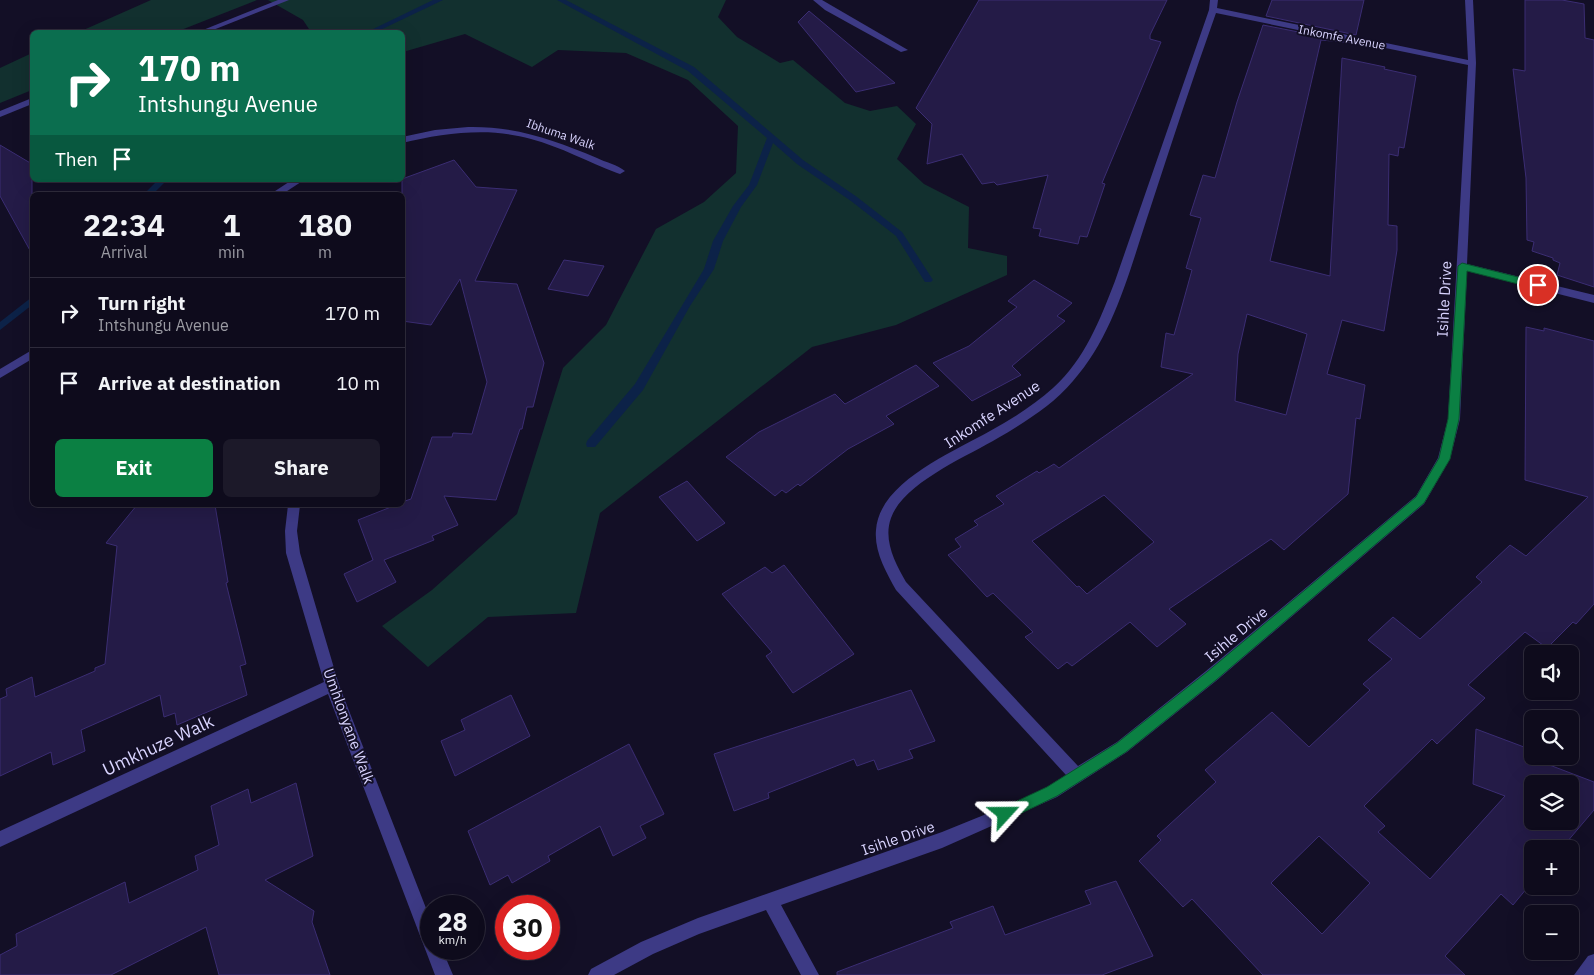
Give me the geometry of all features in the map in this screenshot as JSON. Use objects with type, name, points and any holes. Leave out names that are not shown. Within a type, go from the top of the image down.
[{"type":"street","points":[[207,30],[285,0]]},
{"type":"street","points":[[817,0],[904,50]]},
{"type":"street","name":"Isihle Drive","points":[[597,975],[647,948],[681,933],[942,840],[1052,792],[1122,748],[1211,676],[1420,500],[1444,459],[1454,419],[1472,63],[1469,0]]},
{"type":"street","name":"Inkomfe Avenue","points":[[1077,776],[901,586],[884,553],[882,534],[888,509],[910,484],[1018,419],[1053,394],[1083,362],[1096,340],[1126,266],[1214,5],[1472,63]]},
{"type":"street","points":[[0,114],[30,102]]},
{"type":"street","name":"Ibhuma Walk","points":[[405,139],[443,131],[492,130],[510,132],[535,137],[620,171]]},
{"type":"street","points":[[279,192],[296,182]]},
{"type":"street","points":[[1462,266],[1594,299]]},
{"type":"street","points":[[0,374],[30,355]]},
{"type":"street","name":"Umhlonyane Walk","points":[[294,507],[291,531],[293,553],[332,685],[420,913]]},
{"type":"street","name":"Umkhuze Walk","points":[[0,838],[332,685]]},
{"type":"street","points":[[770,900],[810,975]]},
{"type":"street","points":[[438,960],[444,975]]},
{"type":"street","points":[[1583,975],[1594,962]]},
{"type":"green space","points":[[151,0],[257,0],[181,30],[84,30]]},
{"type":"green space","points":[[268,0],[726,0],[718,17],[737,37],[780,63],[793,60],[845,103],[870,111],[897,106],[916,124],[897,159],[924,184],[969,207],[968,248],[1007,256],[1007,275],[896,325],[812,347],[600,513],[576,613],[488,617],[428,667],[382,626],[432,590],[517,514],[563,368],[606,325],[656,229],[704,202],[736,173],[738,126],[688,80],[626,53],[558,50],[532,67],[465,34],[405,51],[405,30],[310,30],[303,20]]},
{"type":"green space","points":[[30,54],[30,91],[0,103],[0,68]]},
{"type":"building","points":[[979,0],[1167,0],[1150,35],[1150,39],[1161,42],[1102,183],[1105,184],[1087,237],[1080,236],[1078,244],[1039,236],[1041,229],[1033,228],[1048,175],[997,185],[994,182],[982,184],[962,154],[927,164],[932,124],[916,108]]},
{"type":"building","points":[[1272,0],[1364,0],[1356,35],[1266,16]]},
{"type":"building","points":[[1525,0],[1562,0],[1584,4],[1585,38],[1594,40],[1594,287],[1557,275],[1560,263],[1553,260],[1553,258],[1532,251],[1534,242],[1527,240],[1526,178],[1513,69],[1525,71]]},
{"type":"building","points":[[809,11],[895,83],[856,92],[798,22]]},
{"type":"building","points":[[1263,25],[1354,43],[1321,40],[1270,261],[1330,276],[1342,58],[1416,76],[1404,148],[1399,147],[1398,156],[1389,154],[1388,225],[1397,226],[1397,250],[1384,331],[1342,320],[1327,374],[1365,385],[1360,419],[1356,418],[1348,494],[1284,550],[1271,539],[1169,609],[1186,624],[1157,647],[1130,622],[1072,666],[1067,662],[1058,669],[1025,637],[1033,632],[993,593],[987,597],[948,555],[961,547],[955,539],[978,525],[974,521],[1004,504],[996,496],[1037,471],[1039,473],[1054,464],[1059,468],[1193,374],[1161,367],[1166,333],[1174,335],[1192,270],[1186,268],[1201,218],[1190,215],[1203,175],[1215,178],[1237,102]],"holes":[[[1247,314],[1307,334],[1286,415],[1235,401],[1238,354]],[[1104,495],[1154,542],[1087,594],[1079,586],[1077,587],[1032,541]]]},
{"type":"building","points":[[0,145],[30,163],[32,192],[30,192],[30,250],[0,196]]},
{"type":"building","points":[[454,160],[476,187],[517,190],[475,281],[517,284],[544,363],[533,407],[527,407],[522,429],[520,429],[496,500],[444,496],[458,525],[432,536],[434,540],[384,560],[396,582],[357,602],[344,574],[373,560],[358,520],[391,507],[405,507],[405,501],[411,499],[432,437],[452,437],[453,433],[472,434],[487,382],[460,279],[431,325],[405,321],[405,192],[402,192],[402,182],[405,182],[405,178]]},
{"type":"building","points":[[564,260],[604,266],[588,296],[548,289]]},
{"type":"building","points":[[1034,280],[1072,303],[1057,316],[1065,321],[1012,366],[1021,375],[972,401],[933,363],[969,346],[1017,307],[1008,301]]},
{"type":"building","points":[[1526,327],[1544,331],[1544,328],[1594,341],[1594,604],[1576,624],[1573,622],[1550,645],[1543,645],[1525,632],[1468,685],[1485,698],[1437,744],[1432,739],[1364,806],[1385,826],[1378,832],[1430,879],[1505,796],[1473,784],[1476,729],[1524,747],[1524,765],[1549,765],[1576,775],[1524,775],[1524,830],[1577,830],[1569,840],[1524,840],[1524,892],[1513,905],[1501,894],[1445,956],[1465,975],[1263,975],[1192,899],[1183,907],[1139,861],[1161,840],[1157,836],[1216,782],[1205,770],[1272,712],[1309,747],[1370,690],[1363,684],[1392,659],[1368,640],[1393,617],[1420,639],[1482,582],[1476,577],[1510,545],[1526,556],[1588,497],[1525,480]],"holes":[[[1319,836],[1370,883],[1322,934],[1271,883]]]},
{"type":"building","points":[[916,365],[939,386],[886,416],[894,424],[848,449],[800,486],[798,484],[786,493],[782,490],[775,496],[726,457],[759,432],[835,394],[845,404]]},
{"type":"building","points":[[687,481],[725,523],[697,541],[659,497]]},
{"type":"building","points":[[135,507],[215,507],[228,582],[226,583],[246,664],[240,666],[247,695],[177,725],[175,713],[164,717],[160,695],[81,730],[85,751],[53,765],[51,752],[0,776],[0,699],[7,696],[6,689],[32,677],[35,697],[95,671],[95,668],[105,664],[117,546],[106,543]]},
{"type":"building","points":[[784,565],[854,654],[793,693],[766,656],[772,652],[722,594],[765,567],[772,573]]},
{"type":"building","points":[[911,690],[935,741],[909,750],[913,758],[878,770],[874,760],[857,766],[854,759],[768,793],[769,798],[734,811],[714,754]]},
{"type":"building","points":[[511,695],[530,736],[455,776],[441,741],[465,730],[461,720]]},
{"type":"building","points":[[629,744],[664,814],[640,826],[646,838],[613,856],[600,826],[548,856],[550,861],[512,883],[508,875],[490,885],[468,831]]},
{"type":"building","points":[[1579,776],[1594,782],[1594,810],[1579,828]]},
{"type":"building","points":[[296,783],[313,856],[265,880],[314,911],[312,922],[330,975],[219,975],[206,927],[111,975],[0,975],[0,955],[17,946],[16,934],[125,882],[129,903],[198,870],[195,856],[219,845],[211,806],[248,789],[251,803]]},
{"type":"building","points":[[1116,881],[1153,956],[1102,975],[837,975],[837,972],[953,928],[950,922],[993,906],[1005,935],[1091,904],[1085,891]]},
{"type":"waterway","points":[[375,30],[439,0]]},
{"type":"waterway","points":[[561,0],[691,69],[800,162],[854,199],[899,234],[928,280]]},
{"type":"waterway","points":[[591,444],[639,387],[709,269],[718,241],[737,206],[753,185],[771,138]]},
{"type":"waterway","points":[[150,192],[161,182]]},
{"type":"waterway","points":[[0,327],[30,302]]},
{"type":"route","points":[[1005,814],[1052,792],[1122,748],[1211,676],[1420,500],[1444,459],[1451,437],[1454,419],[1462,266],[1538,285]]}]
